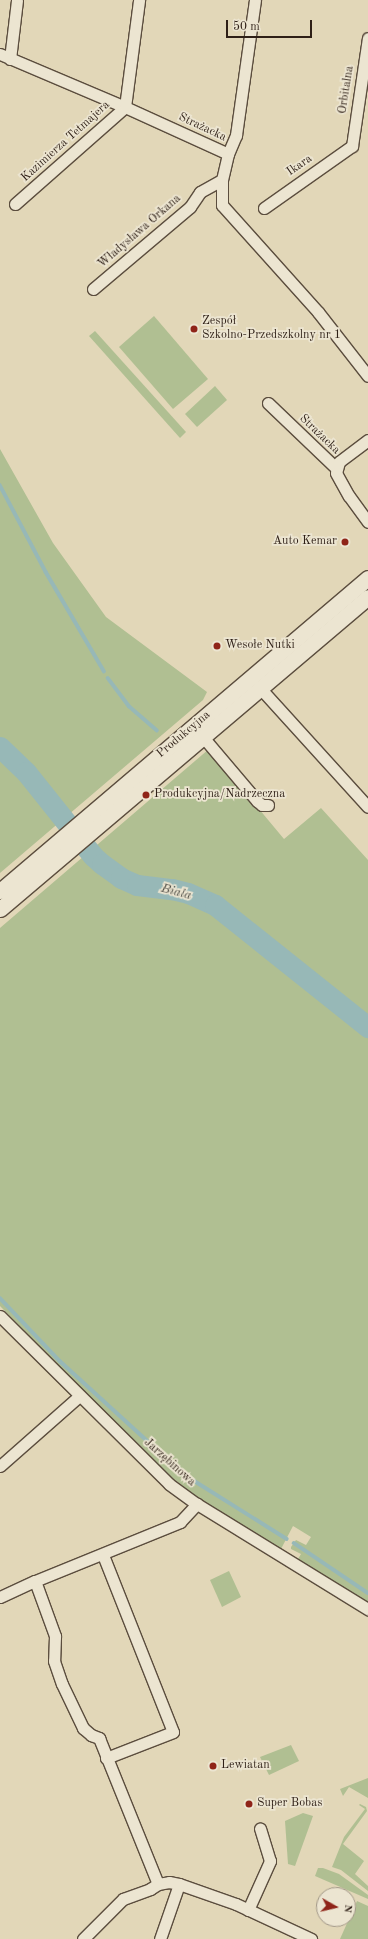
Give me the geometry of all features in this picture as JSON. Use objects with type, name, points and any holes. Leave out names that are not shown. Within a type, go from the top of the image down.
[{"type":"main road","name":"Produkcyjna","points":[[87,827],[368,578]]},
{"type":"main road","name":"Produkcyjna","points":[[0,891],[60,849],[203,737],[368,597]]},
{"type":"main road","name":"Produkcyjna","points":[[0,910],[60,849]]},
{"type":"street","points":[[5,57],[17,0]]},
{"type":"street","name":"Kazimierza Tetmajera","points":[[15,204],[125,107],[139,0]]},
{"type":"street","points":[[228,154],[236,135],[255,0]]},
{"type":"street","name":"Orbitalna","points":[[352,146],[368,38]]},
{"type":"street","name":"Strażacka","points":[[5,57],[125,107],[228,154],[222,180],[222,205],[318,312],[368,376]]},
{"type":"street","name":"Ikara","points":[[264,208],[352,146]]},
{"type":"street","name":"Władysława Orkana","points":[[93,289],[190,207],[200,192],[222,180]]},
{"type":"street","name":"Strażacka","points":[[268,403],[321,456],[336,468]]},
{"type":"street","name":"Strażacka","points":[[368,440],[345,456],[336,468],[337,477],[368,522]]},
{"type":"street","points":[[261,688],[368,807]]},
{"type":"street","points":[[203,737],[257,801],[262,805],[268,806]]},
{"type":"street","name":"Jarzębinowa","points":[[0,1316],[169,1484],[197,1504],[368,1609]]},
{"type":"street","points":[[0,1466],[79,1396]]},
{"type":"street","points":[[0,1597],[35,1581],[103,1555],[180,1522],[197,1504]]},
{"type":"street","points":[[103,1555],[173,1732],[106,1758]]},
{"type":"street","points":[[35,1581],[55,1636],[54,1661],[62,1684],[83,1728],[91,1735],[99,1738],[158,1884]]},
{"type":"street","points":[[248,1910],[270,1861],[260,1828]]},
{"type":"street","points":[[83,1939],[123,1899],[150,1889],[158,1884],[168,1882],[179,1884],[248,1910],[311,1939]]},
{"type":"street","points":[[160,1939],[179,1884]]},
{"type":"green space","points":[[154,316],[208,379],[173,409],[119,347]]},
{"type":"green space","points":[[95,331],[186,432],[180,438],[89,336]]},
{"type":"green space","points":[[215,386],[227,400],[197,427],[185,414]]},
{"type":"green space","points":[[0,449],[53,543],[106,617],[207,692],[203,700],[0,873]]},
{"type":"green space","points":[[209,749],[284,839],[321,808],[368,860],[368,1603],[298,1559],[301,1554],[291,1549],[291,1547],[296,1540],[306,1545],[311,1537],[293,1526],[281,1549],[200,1499],[172,1478],[99,1407],[0,1306],[0,928]]},
{"type":"green space","points":[[229,1571],[241,1597],[222,1607],[210,1580]]},
{"type":"green space","points":[[291,1745],[299,1761],[269,1775],[260,1757]]},
{"type":"green space","points":[[368,1778],[368,1798],[349,1787],[343,1796],[340,1789]]},
{"type":"green space","points":[[360,1804],[366,1807],[367,1811],[343,1844],[364,1861],[355,1874],[368,1886],[368,1891],[341,1870],[332,1867],[344,1837],[365,1809],[359,1805]]},
{"type":"green space","points":[[303,1813],[313,1816],[295,1866],[288,1864],[285,1821]]},
{"type":"green space","points":[[318,1868],[323,1868],[339,1874],[368,1895],[368,1899],[356,1894],[356,1887],[340,1887],[315,1876]]},
{"type":"green space","points":[[357,1901],[368,1906],[368,1939],[340,1939],[345,1927],[356,1927]]},
{"type":"waterway","points":[[0,485],[46,572],[104,671]]},
{"type":"waterway","points":[[108,678],[129,706],[157,730]]},
{"type":"waterway","name":"Biala","points":[[0,747],[26,772],[93,856],[102,864],[121,878],[137,885],[172,889],[188,893],[215,905],[368,1027]]},
{"type":"waterway","points":[[0,1298],[60,1361],[185,1475],[287,1539]]},
{"type":"waterway","points":[[294,1543],[368,1593]]},
{"type":"place","name":"Zespół Szkolno-Przedszkolny nr 1","points":[[194,329]]},
{"type":"place","name":"Auto Kemar","points":[[345,542]]},
{"type":"place","name":"Wesołe Nutki","points":[[217,646]]},
{"type":"place","name":"Produkcyjna/Nadrzeczna","points":[[146,795]]},
{"type":"place","name":"Lewiatan","points":[[213,1766]]},
{"type":"place","name":"Super Bobas","points":[[249,1804]]}]
